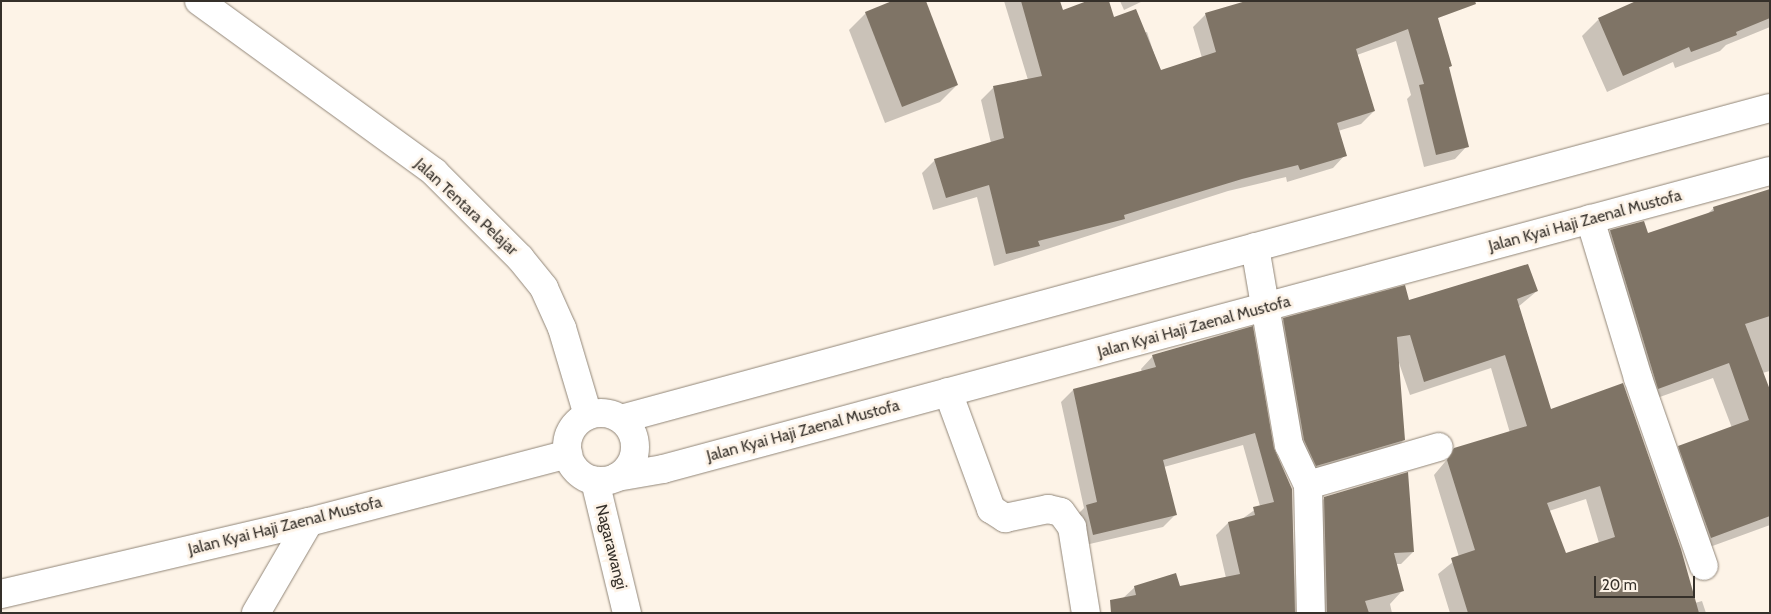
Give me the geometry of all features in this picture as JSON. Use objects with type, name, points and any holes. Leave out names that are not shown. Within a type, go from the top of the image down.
[{"type":"main road","name":"Jalan Tentara Pelajar","points":[[199,1],[434,172],[520,258],[544,288],[562,328],[588,415]]},
{"type":"main road","points":[[621,419],[1770,108]]},
{"type":"main road","name":"Jalan Kyai Haji Zaenal Mustofa","points":[[606,479],[663,469],[1770,171]]},
{"type":"main road","points":[[1590,219],[1638,378],[1704,566]]},
{"type":"main road","points":[[1255,247],[1289,445],[1308,485],[1311,613]]},
{"type":"main road","points":[[948,392],[991,510],[1005,518],[1048,510],[1061,512],[1072,528],[1086,613]]},
{"type":"main road","points":[[611,413],[621,419],[631,429],[636,442],[634,456],[628,468],[606,479],[578,471],[568,454],[567,444],[573,426],[588,415],[611,413]]},
{"type":"main road","points":[[1308,485],[1439,447]]},
{"type":"main road","name":"Jalan Kyai Haji Zaenal Mustofa","points":[[1,594],[309,522],[568,454]]},
{"type":"main road","name":"Nagarawangi","points":[[606,479],[627,613]]},
{"type":"main road","points":[[256,613],[309,522]]},
{"type":"building","points":[[892,1],[926,1],[958,85],[902,107],[865,12]]},
{"type":"building","points":[[1021,1],[1060,1],[1063,10],[1087,1],[1109,1],[1114,17],[1136,9],[1161,70],[1216,52],[1205,13],[1246,1],[1475,1],[1476,4],[1438,18],[1452,66],[1449,67],[1469,147],[1436,155],[1419,85],[1424,84],[1408,29],[1356,49],[1375,111],[1337,123],[1347,156],[1300,170],[1298,165],[1242,179],[1124,215],[1125,219],[1038,241],[1040,246],[1006,254],[989,185],[946,198],[934,159],[1004,138],[993,86],[1042,76]]},
{"type":"building","points":[[1636,1],[1770,1],[1770,18],[1736,32],[1737,35],[1691,52],[1689,47],[1623,76],[1598,18]]},
{"type":"building","points":[[1770,189],[1770,316],[1745,324],[1770,390],[1770,516],[1711,538],[1678,446],[1749,420],[1729,363],[1658,389],[1610,230],[1644,221],[1648,233],[1714,211],[1713,207]]},
{"type":"building","points":[[1528,264],[1538,291],[1517,299],[1551,409],[1623,383],[1681,549],[1699,613],[1468,613],[1451,558],[1475,550],[1447,460],[1454,448],[1527,426],[1505,355],[1424,382],[1410,335],[1397,337],[1405,440],[1316,466],[1304,440],[1283,318],[1405,285],[1409,300]],"holes":[[[1600,486],[1615,537],[1566,553],[1547,503]]]},
{"type":"building","points":[[1253,326],[1274,448],[1292,489],[1295,613],[1111,613],[1110,600],[1136,595],[1134,586],[1176,573],[1180,586],[1240,574],[1228,522],[1255,515],[1253,507],[1274,502],[1255,433],[1163,460],[1177,515],[1093,535],[1086,505],[1097,502],[1073,389],[1156,367],[1152,355]]},
{"type":"building","points":[[1408,472],[1414,552],[1394,553],[1404,591],[1365,601],[1369,613],[1327,613],[1324,497]]}]
